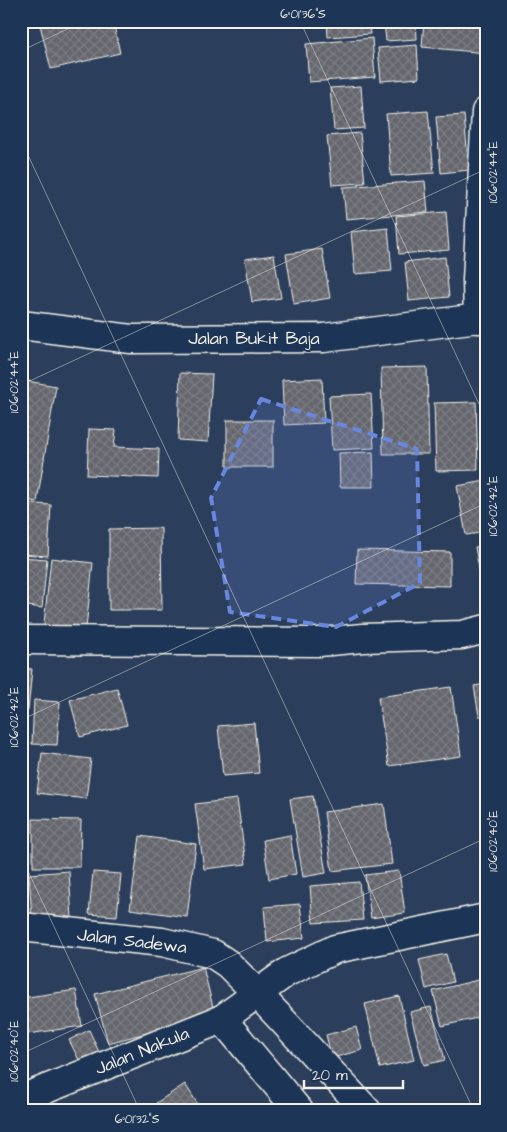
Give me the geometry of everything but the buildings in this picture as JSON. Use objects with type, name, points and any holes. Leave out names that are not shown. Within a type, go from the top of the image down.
[{"type":"street","points":[[482,318],[477,280],[486,112]]},
{"type":"street","name":"Jalan Bukit Baja","points":[[21,325],[131,339],[324,338],[482,318]]},
{"type":"street","points":[[21,640],[319,642],[462,635],[486,629]]},
{"type":"street","name":"Jalan Nakula","points":[[32,1101],[222,1019],[287,972],[335,949],[486,918]]},
{"type":"street","name":"Jalan Sadewa","points":[[21,927],[162,942],[212,954],[228,964],[257,993],[367,1111]]},
{"type":"street","points":[[222,1019],[299,1111]]},
{"type":"highlighted area","points":[[261,399],[417,449],[420,583],[336,627],[230,612],[211,498]]}]
